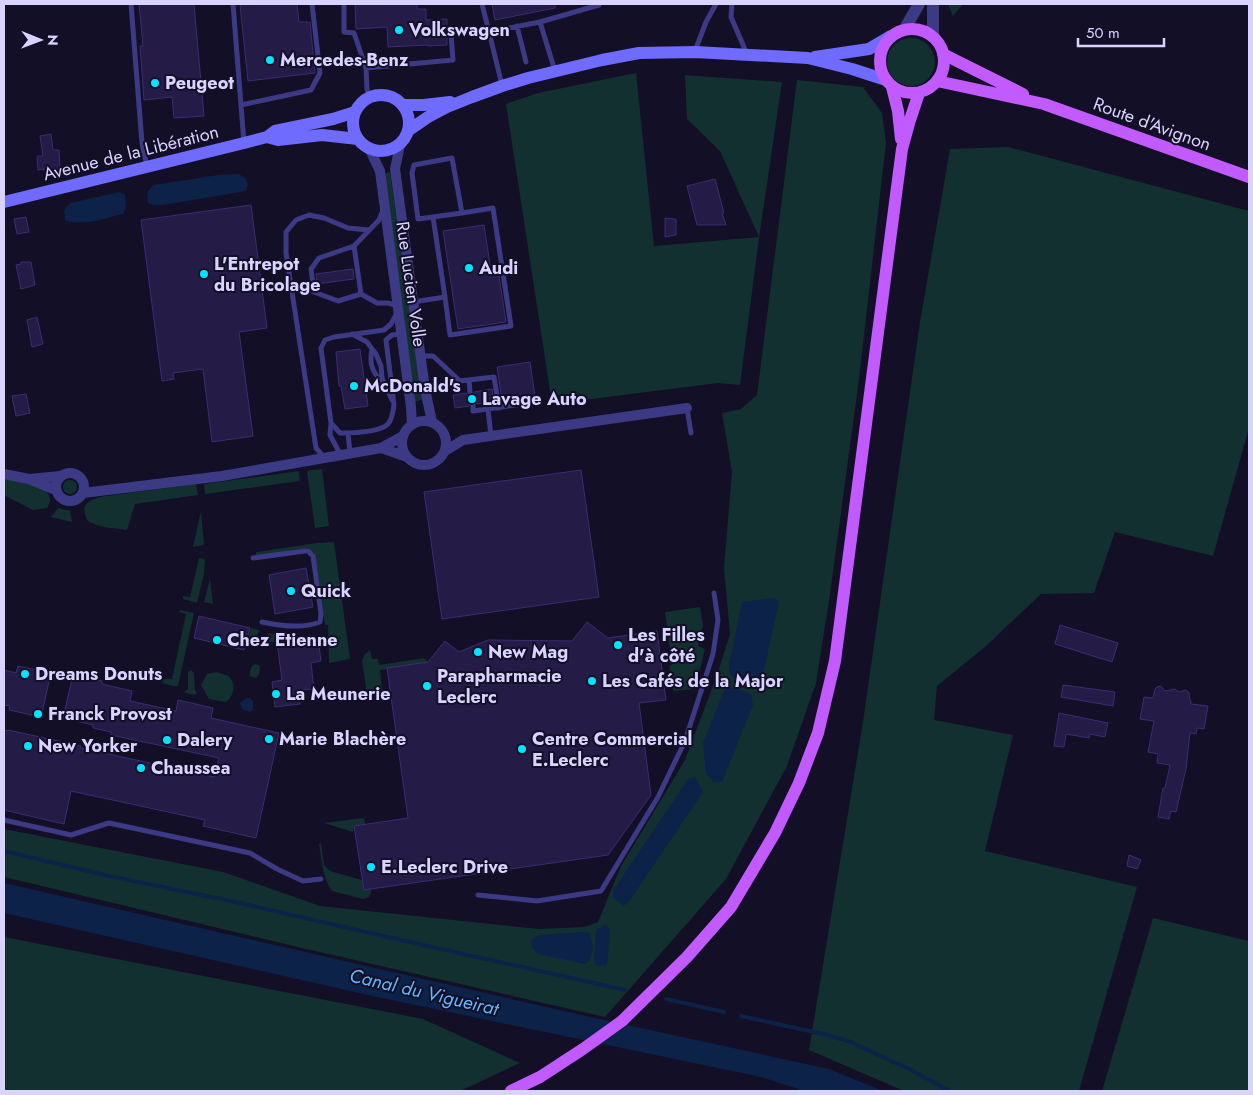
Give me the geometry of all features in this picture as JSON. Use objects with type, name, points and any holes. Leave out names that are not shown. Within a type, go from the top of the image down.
[{"type":"main road","points":[[409,130],[428,117],[502,86],[602,60],[639,53],[695,52],[808,58],[852,69],[907,93],[919,93],[929,89],[942,73],[944,64],[943,54],[933,37],[914,29],[904,30],[869,49],[808,58]]},
{"type":"main road","points":[[891,36],[881,52],[880,62],[881,72],[889,84],[898,110],[902,149]]},
{"type":"main road","points":[[943,54],[1044,104]]},
{"type":"main road","points":[[937,81],[1044,104]]},
{"type":"main road","points":[[511,1091],[540,1077],[622,1021],[687,958],[731,907],[775,833],[798,783],[818,733],[835,661],[902,149],[919,93]]},
{"type":"main road","points":[[378,95],[388,96],[396,99],[403,105],[410,121],[406,138],[400,145],[386,152],[370,150],[363,146],[354,131],[353,121],[355,112],[364,101],[378,95]]},
{"type":"main road","points":[[403,105],[432,104],[472,97]]},
{"type":"main road","name":"Route d'Avignon","points":[[1044,104],[1249,177]]},
{"type":"main road","name":"Avenue de la Libération","points":[[4,202],[147,168],[267,137],[275,131],[333,119],[355,112]]},
{"type":"main road","name":"Avenue de la Libération","points":[[267,137],[278,140],[322,135],[358,139]]},
{"type":"street","points":[[904,30],[919,4]]},
{"type":"street","points":[[933,4],[933,37]]},
{"type":"street","points":[[400,145],[395,169],[432,422]]},
{"type":"street","name":"Rue Lucien Volle","points":[[370,150],[380,171],[412,407],[412,425]]},
{"type":"street","points":[[444,451],[463,440],[687,408]]},
{"type":"street","points":[[418,422],[432,422],[442,431],[446,444],[441,458],[428,465],[420,465],[413,462],[403,451],[403,436],[407,429],[418,422]]},
{"type":"street","points":[[442,431],[463,440]]},
{"type":"street","points":[[83,489],[121,488],[222,476],[382,448],[403,436]]},
{"type":"street","points":[[382,448],[407,457]]},
{"type":"street","points":[[29,479],[60,476],[68,472],[75,473],[82,480],[83,489],[77,499],[69,501],[61,498],[56,490],[56,483],[60,476]]},
{"type":"street","points":[[4,474],[29,479],[56,490]]},
{"type":"lane","points":[[131,4],[142,143],[147,168]]},
{"type":"lane","points":[[234,4],[244,143]]},
{"type":"lane","points":[[241,105],[311,90],[320,73],[312,4]]},
{"type":"lane","points":[[344,4],[344,32],[354,33],[366,68],[367,89],[370,97]]},
{"type":"lane","points":[[482,4],[502,86]]},
{"type":"lane","points":[[695,52],[706,22],[716,4]]},
{"type":"lane","points":[[732,4],[731,16],[748,54]]},
{"type":"lane","points":[[489,32],[540,22],[599,5]]},
{"type":"lane","points":[[540,22],[555,72]]},
{"type":"lane","points":[[518,26],[526,62]]},
{"type":"lane","points":[[366,68],[453,60],[451,34]]},
{"type":"lane","points":[[433,217],[450,335],[511,326],[494,208],[462,213],[418,219],[412,173],[414,165],[452,158],[462,213]]},
{"type":"lane","points":[[341,455],[330,435],[331,423],[321,348],[325,340],[334,337],[384,330],[391,324],[398,308],[388,303],[377,303],[361,294],[338,301],[314,292],[311,269],[320,258],[354,246],[379,220],[385,207]]},
{"type":"lane","points":[[341,455],[322,455],[316,448],[286,253],[286,232],[296,220],[308,215],[324,218],[348,228],[369,230]]},
{"type":"lane","points":[[354,246],[361,294]]},
{"type":"lane","points":[[413,302],[445,297]]},
{"type":"lane","points":[[352,334],[367,342],[372,349],[381,366],[382,378],[394,405]]},
{"type":"lane","points":[[331,423],[340,433],[375,430],[388,424],[393,414],[394,405],[386,340],[392,335],[402,334]]},
{"type":"lane","points":[[372,349],[370,356],[372,369],[385,384]]},
{"type":"lane","points":[[421,356],[433,356],[460,381],[494,377],[499,408]]},
{"type":"lane","points":[[469,380],[470,392]]},
{"type":"lane","points":[[473,406],[474,411],[534,402]]},
{"type":"lane","points":[[687,408],[691,433]]},
{"type":"lane","points":[[488,409],[491,436]]},
{"type":"lane","points":[[341,455],[348,433]]},
{"type":"lane","points":[[253,558],[300,551],[311,554],[322,614],[320,622],[308,625],[279,626],[262,622]]},
{"type":"lane","points":[[478,895],[537,901],[601,891],[658,797],[685,741],[713,654],[718,620],[714,593]]},
{"type":"lane","points":[[4,820],[71,835],[109,823],[250,853],[277,869],[303,881],[321,879]]},
{"type":"green space","points":[[948,4],[963,4],[953,16]]},
{"type":"green space","points":[[911,38],[920,40],[928,45],[933,53],[935,62],[933,71],[928,79],[920,84],[911,86],[902,84],[894,79],[889,71],[887,62],[889,53],[894,45],[902,40]]},
{"type":"green space","points":[[636,73],[654,246],[759,237],[720,151],[687,119],[685,75],[782,82],[740,385],[718,383],[552,404],[506,104],[538,93]]},
{"type":"green space","points":[[797,80],[863,87],[882,113],[886,143],[859,379],[816,683],[787,766],[726,879],[605,1017],[302,948],[4,877],[4,829],[223,872],[320,906],[539,929],[584,927],[598,922],[621,866],[685,760],[716,678],[730,634],[724,568],[732,472],[722,413],[741,409],[757,395]]},
{"type":"green space","points":[[1008,147],[1249,211],[1249,428],[1213,556],[1115,532],[1094,593],[1041,594],[985,647],[937,686],[934,720],[1013,735],[985,851],[1137,887],[1079,1091],[904,1091],[809,1050],[863,722],[920,322],[950,149]]},
{"type":"green space","points":[[390,172],[422,400],[415,402],[383,174]]},
{"type":"green space","points":[[322,469],[329,526],[315,528],[307,471]]},
{"type":"green space","points":[[299,471],[300,481],[205,494],[204,484]]},
{"type":"green space","points":[[4,479],[28,483],[44,490],[49,494],[50,500],[47,508],[33,510],[4,495]]},
{"type":"green space","points":[[70,480],[75,482],[77,487],[75,492],[70,494],[65,492],[63,487],[65,482]]},
{"type":"green space","points":[[196,484],[198,495],[135,504],[127,530],[96,525],[87,520],[84,510],[90,501],[106,496]]},
{"type":"green space","points":[[58,508],[70,511],[72,522],[51,517]]},
{"type":"green space","points":[[201,511],[204,545],[193,547]]},
{"type":"green space","points":[[334,542],[350,659],[329,663],[328,625],[325,625],[314,553],[308,548],[256,556],[256,552]]},
{"type":"green space","points":[[199,558],[205,559],[204,574],[197,603],[183,599],[183,596],[190,597]]},
{"type":"green space","points":[[210,579],[213,604],[204,602]]},
{"type":"green space","points":[[700,607],[703,625],[698,646],[705,649],[696,686],[695,689],[674,691],[669,666],[672,665],[665,612]]},
{"type":"green space","points":[[180,610],[194,613],[178,686],[173,686],[162,683],[163,679],[172,679],[186,614],[179,612]]},
{"type":"green space","points":[[251,628],[259,630],[255,647],[247,645]]},
{"type":"green space","points":[[268,633],[286,636],[287,640],[265,643]]},
{"type":"green space","points":[[370,650],[372,659],[378,659],[379,665],[424,658],[428,662],[380,670],[382,691],[367,694],[362,661],[365,654]]},
{"type":"green space","points":[[256,664],[260,666],[259,674],[256,678],[249,676],[251,668]]},
{"type":"green space","points":[[191,670],[194,673],[197,694],[184,692],[188,689],[188,672]]},
{"type":"green space","points":[[216,672],[228,676],[233,682],[233,693],[226,702],[209,699],[201,685],[207,674]]},
{"type":"green space","points":[[364,818],[365,824],[354,826],[353,832],[324,823]]},
{"type":"green space","points":[[321,843],[324,865],[330,871],[362,880],[364,890],[372,889],[369,897],[363,899],[332,891],[326,880],[323,868],[319,844]]},
{"type":"green space","points":[[1153,918],[1249,941],[1249,1091],[1102,1091]]},
{"type":"green space","points":[[4,937],[423,1019],[520,1063],[460,1091],[4,1091]]},
{"type":"water","points":[[239,174],[248,183],[246,191],[163,205],[148,203],[148,192],[154,185],[218,175]]},
{"type":"water","points":[[120,192],[125,195],[126,208],[123,214],[79,223],[65,220],[64,210],[70,203]]},
{"type":"water","points":[[774,598],[779,602],[763,674],[757,681],[737,681],[730,675],[729,665],[742,602]]},
{"type":"water","points":[[729,687],[751,694],[753,705],[722,782],[714,782],[706,773],[703,743],[724,691]]},
{"type":"water","points":[[246,698],[250,698],[253,701],[253,710],[250,712],[242,709],[240,703]]},
{"type":"water","points":[[695,777],[703,792],[628,903],[623,906],[613,897],[613,891],[688,779]]},
{"type":"water","name":"Canal du Vigueirat","points":[[4,883],[581,1015],[829,1069],[883,1091],[805,1091],[761,1077],[377,997],[4,913]]},
{"type":"water","points":[[604,925],[608,926],[610,931],[607,965],[598,966],[594,962],[596,930]]},
{"type":"water","points":[[590,933],[593,948],[590,960],[585,964],[538,954],[532,948],[531,941],[538,935]]},
{"type":"building","points":[[139,4],[194,4],[204,116],[174,118],[172,97],[144,100],[140,46],[143,46]]},
{"type":"building","points":[[297,4],[299,22],[310,22],[315,73],[248,81],[240,5]]},
{"type":"building","points":[[355,4],[417,4],[417,9],[426,9],[426,20],[447,19],[447,45],[388,47],[387,27],[356,29]]},
{"type":"building","points":[[492,4],[555,4],[555,8],[495,20]]},
{"type":"building","points":[[51,134],[53,150],[59,150],[60,168],[38,170],[37,156],[43,156],[40,136]]},
{"type":"building","points":[[715,179],[726,225],[697,225],[687,186]]},
{"type":"building","name":"L'Entrepot du Bricolage","points":[[251,205],[267,328],[239,332],[253,436],[212,442],[203,369],[173,373],[174,379],[162,381],[141,220]]},
{"type":"building","points":[[26,217],[29,232],[17,234],[14,219]]},
{"type":"building","points":[[665,218],[676,219],[676,235],[665,237]]},
{"type":"building","points":[[484,225],[491,271],[498,270],[506,322],[458,329],[443,231]]},
{"type":"building","points":[[21,262],[31,262],[35,285],[21,289],[16,265],[21,264]]},
{"type":"building","points":[[353,269],[354,279],[317,284],[316,274]]},
{"type":"building","points":[[37,317],[43,344],[32,347],[27,320]]},
{"type":"building","points":[[360,349],[368,406],[345,409],[341,386],[339,386],[336,352]]},
{"type":"building","points":[[530,362],[535,396],[502,400],[497,367]]},
{"type":"building","name":"Lavage Auto","points":[[492,389],[494,402],[477,404],[473,401],[470,402],[469,406],[455,408],[453,395],[466,393],[468,396],[471,396],[474,392]]},
{"type":"building","points":[[26,394],[30,413],[16,416],[12,396]]},
{"type":"building","points":[[581,470],[599,597],[442,619],[424,492]]},
{"type":"building","name":"Quick","points":[[306,568],[313,607],[275,614],[269,575]]},
{"type":"building","points":[[199,616],[250,628],[244,650],[194,638]]},
{"type":"building","name":"Centre Commercial E.Leclerc","points":[[587,622],[608,638],[657,631],[666,700],[639,703],[651,795],[608,855],[364,890],[354,826],[408,818],[387,668],[428,662],[445,641],[459,652],[488,640],[572,641]]},
{"type":"building","points":[[1060,625],[1118,643],[1112,662],[1055,644]]},
{"type":"building","points":[[318,637],[321,661],[311,663],[314,689],[299,690],[300,704],[275,707],[272,682],[282,680],[277,642]]},
{"type":"building","points":[[18,666],[51,673],[41,717],[9,710],[10,706],[4,705],[4,670],[16,673]]},
{"type":"building","points":[[73,675],[102,681],[102,684],[132,691],[130,701],[176,711],[178,700],[213,708],[211,718],[279,733],[256,838],[203,826],[205,820],[71,791],[64,824],[4,810],[4,730],[214,777],[219,758],[111,735],[111,732],[93,728],[93,725],[63,718]]},
{"type":"building","points":[[1063,685],[1115,692],[1113,706],[1061,697]]},
{"type":"building","points":[[1161,686],[1165,691],[1175,689],[1179,692],[1186,690],[1189,693],[1191,704],[1208,706],[1204,729],[1197,728],[1196,734],[1190,733],[1186,769],[1176,812],[1171,811],[1169,819],[1158,817],[1163,788],[1165,788],[1170,765],[1157,763],[1158,754],[1148,752],[1154,721],[1140,719],[1144,697],[1153,698],[1155,689]]},
{"type":"building","points":[[1059,713],[1108,723],[1105,737],[1090,734],[1089,738],[1066,734],[1064,747],[1054,746]]},
{"type":"building","points":[[1129,855],[1141,860],[1137,869],[1127,866]]},
{"type":"waterway","points":[[4,851],[625,990]]},
{"type":"waterway","points":[[666,999],[724,1012]]},
{"type":"waterway","points":[[741,1016],[848,1041],[909,1069],[950,1091]]},
{"type":"place","name":"Volkswagen","points":[[399,30]]},
{"type":"place","name":"Mercedes-Benz","points":[[270,60]]},
{"type":"place","name":"Peugeot","points":[[155,83]]},
{"type":"place","name":"Audi","points":[[469,268]]},
{"type":"place","name":"L'Entrepot du Bricolage","points":[[204,274]]},
{"type":"place","name":"McDonald's","points":[[354,386]]},
{"type":"place","name":"Lavage Auto","points":[[472,399]]},
{"type":"place","name":"Quick","points":[[291,591]]},
{"type":"place","name":"Chez Etienne","points":[[217,640]]},
{"type":"place","name":"Les Filles d'à côté","points":[[618,645]]},
{"type":"place","name":"New Mag","points":[[478,652]]},
{"type":"place","name":"Dreams Donuts","points":[[25,674]]},
{"type":"place","name":"Les Cafés de la Major","points":[[592,681]]},
{"type":"place","name":"Parapharmacie Leclerc","points":[[427,686]]},
{"type":"place","name":"La Meunerie","points":[[276,694]]},
{"type":"place","name":"Franck Provost","points":[[38,714]]},
{"type":"place","name":"Marie Blachère","points":[[269,739]]},
{"type":"place","name":"Dalery","points":[[167,740]]},
{"type":"place","name":"New Yorker","points":[[28,746]]},
{"type":"place","name":"Centre Commercial E.Leclerc","points":[[522,749]]},
{"type":"place","name":"Chaussea","points":[[141,768]]},
{"type":"place","name":"E.Leclerc Drive","points":[[371,867]]}]
